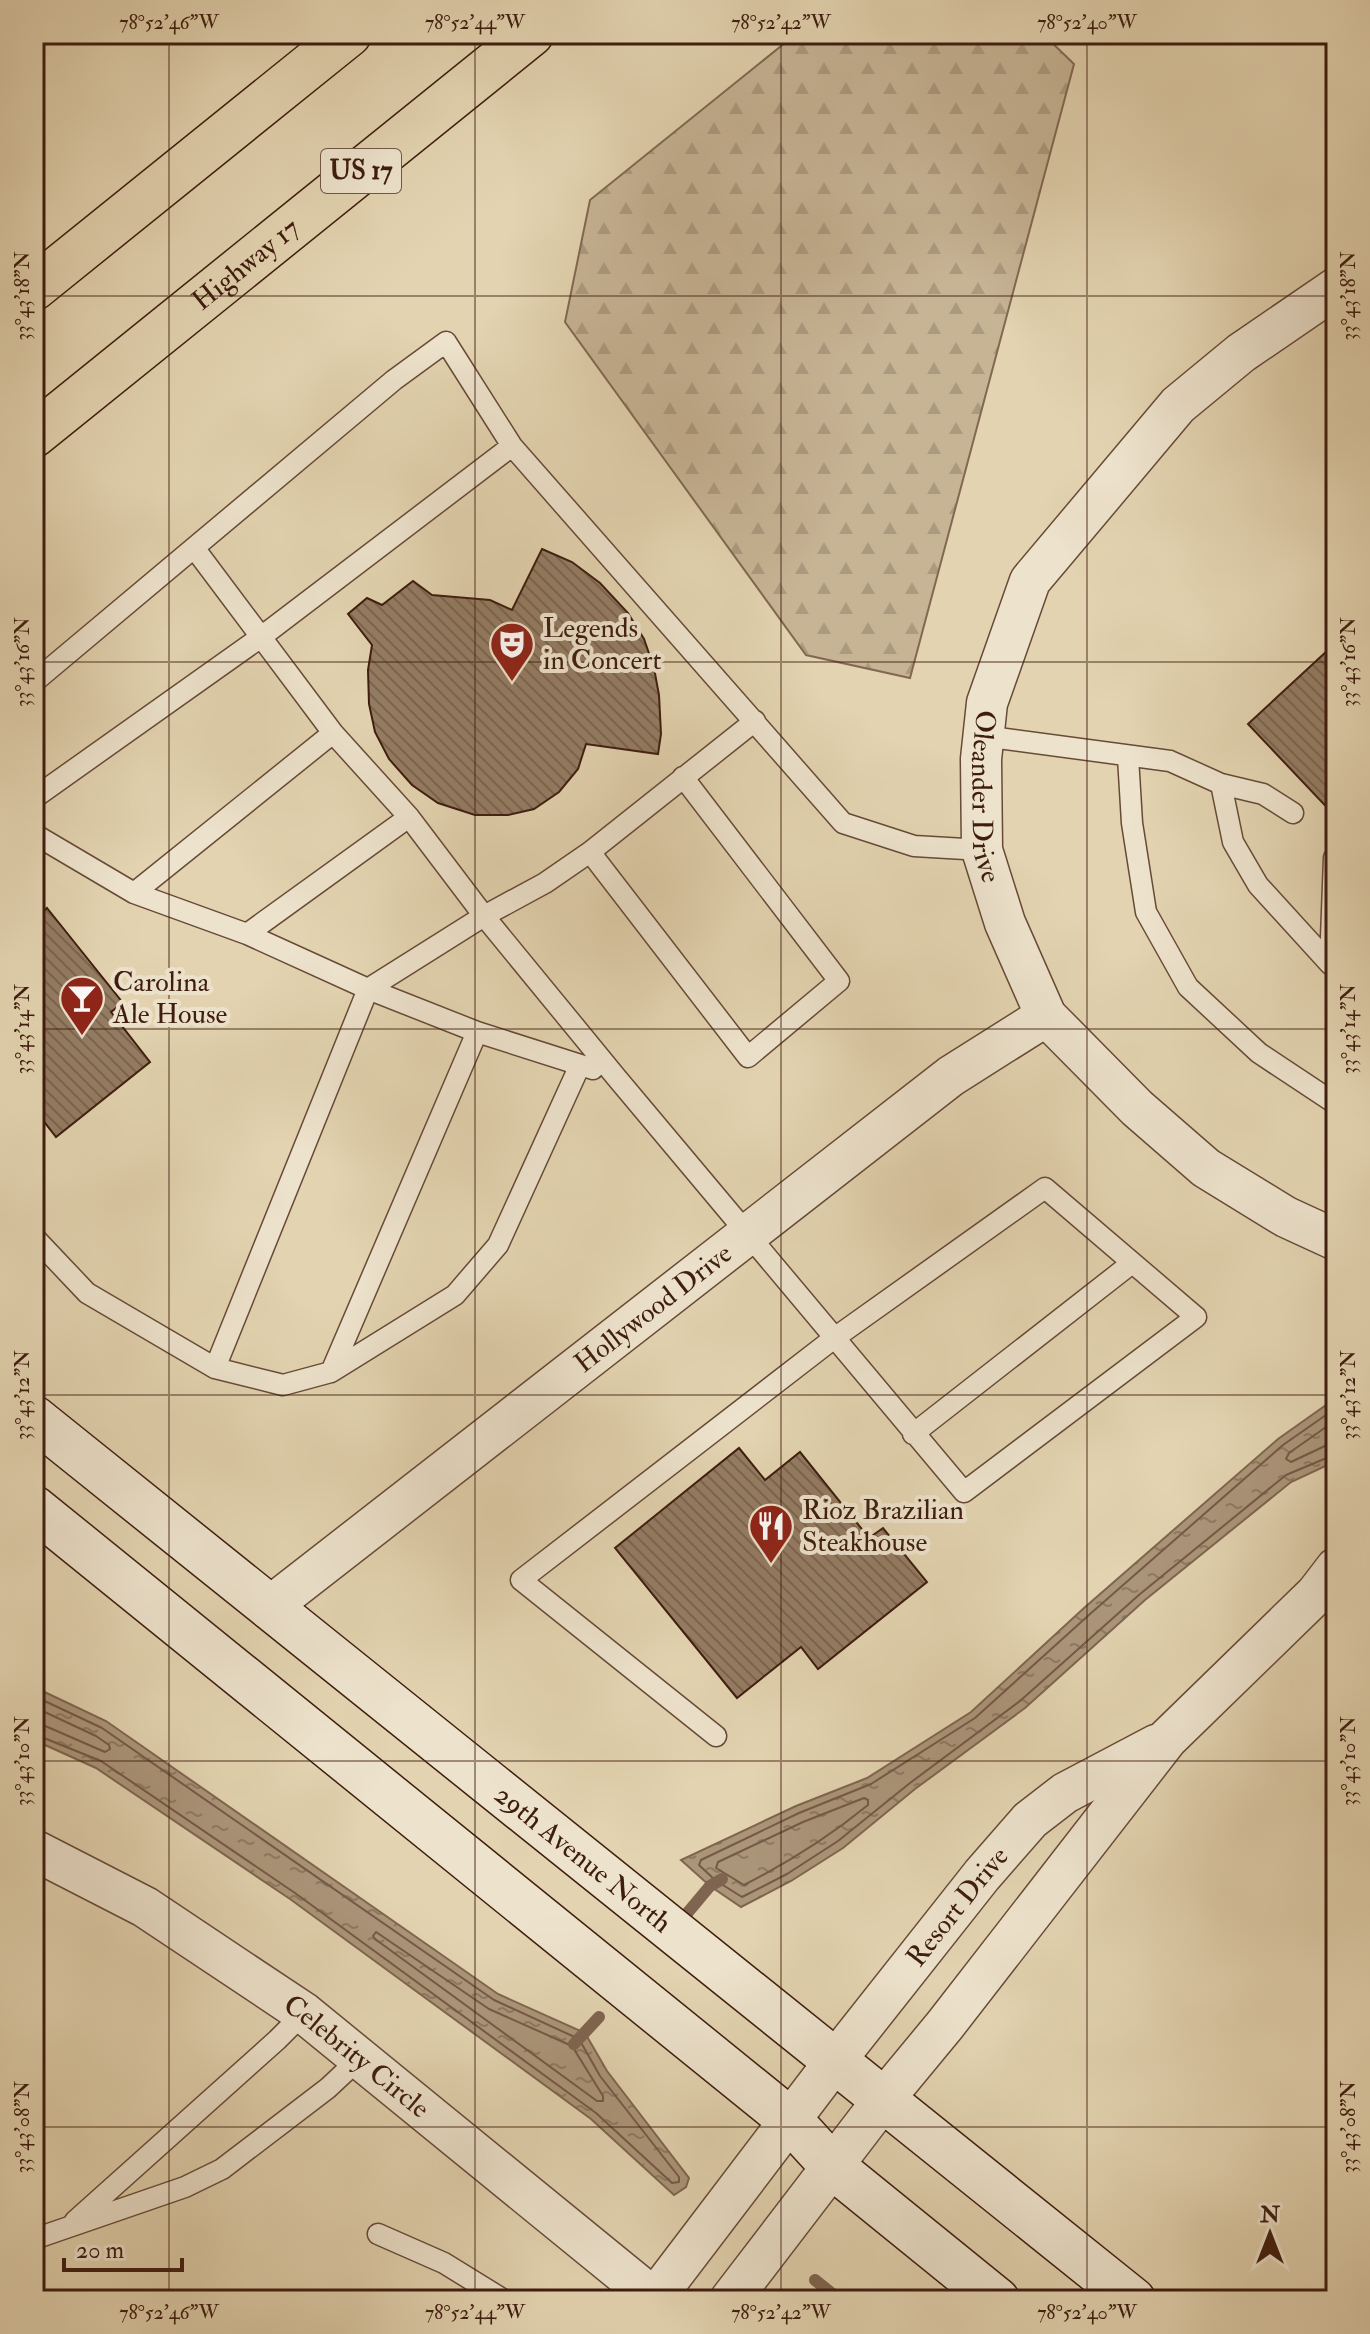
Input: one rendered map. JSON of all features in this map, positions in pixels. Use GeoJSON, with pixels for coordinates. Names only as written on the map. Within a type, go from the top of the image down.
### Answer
{"type":"FeatureCollection","features":[{"type":"Feature","properties":{"kind":"highway"},"geometry":{"type":"LineString","coordinates":[[34,288],[349,34]]}},
{"type":"Feature","properties":{"kind":"highway","name":"Highway 17"},"geometry":{"type":"LineString","coordinates":[[34,435],[531,34]]}},
{"type":"Feature","properties":{"kind":"main road","name":"29th Avenue North"},"geometry":{"type":"LineString","coordinates":[[34,1418],[1133,2300]]}},
{"type":"Feature","properties":{"kind":"main road"},"geometry":{"type":"LineString","coordinates":[[34,1508],[790,2120],[833,2167],[997,2300]]}},
{"type":"Feature","properties":{"kind":"street","name":"Oleander Drive"},"geometry":{"type":"LineString","coordinates":[[1336,288],[1241,353],[1178,405],[1030,581],[987,703],[983,736],[982,850],[1005,923],[1046,1016],[1137,1108],[1206,1168],[1286,1217],[1336,1240]]}},
{"type":"Feature","properties":{"kind":"street","name":"Hollywood Drive"},"geometry":{"type":"LineString","coordinates":[[268,1608],[951,1076],[1046,1016]]}},
{"type":"Feature","properties":{"kind":"street","name":"Resort Drive"},"geometry":{"type":"LineString","coordinates":[[833,2167],[1167,1739],[1316,1594],[1336,1568]]}},
{"type":"Feature","properties":{"kind":"street","name":"Resort Drive"},"geometry":{"type":"LineString","coordinates":[[790,2120],[982,1875],[1030,1820],[1065,1793],[1167,1739]]}},
{"type":"Feature","properties":{"kind":"street","name":"Celebrity Circle"},"geometry":{"type":"LineString","coordinates":[[34,1850],[145,1907],[304,2013],[655,2299],[790,2120]]}},
{"type":"Feature","properties":{"kind":"street"},"geometry":{"type":"LineString","coordinates":[[730,2300],[833,2167]]}},
{"type":"Feature","properties":{"kind":"lane"},"geometry":{"type":"LineString","coordinates":[[34,682],[394,380],[446,342],[512,446],[843,823],[914,846],[982,850]]}},
{"type":"Feature","properties":{"kind":"lane"},"geometry":{"type":"LineString","coordinates":[[34,798],[261,637],[512,446]]}},
{"type":"Feature","properties":{"kind":"lane"},"geometry":{"type":"LineString","coordinates":[[195,549],[333,733],[409,817],[484,916],[616,1077],[833,1339],[964,1492],[1196,1317],[1045,1188],[833,1339],[521,1580],[716,1736]]}},
{"type":"Feature","properties":{"kind":"lane"},"geometry":{"type":"LineString","coordinates":[[215,1368],[368,989],[484,916],[545,883],[590,852],[755,721]]}},
{"type":"Feature","properties":{"kind":"lane"},"geometry":{"type":"LineString","coordinates":[[134,893],[333,733]]}},
{"type":"Feature","properties":{"kind":"lane"},"geometry":{"type":"LineString","coordinates":[[983,736],[1170,761],[1221,784],[1263,794],[1293,813]]}},
{"type":"Feature","properties":{"kind":"lane"},"geometry":{"type":"LineString","coordinates":[[1128,757],[1132,823],[1146,912],[1188,987],[1259,1053],[1336,1104]]}},
{"type":"Feature","properties":{"kind":"lane"},"geometry":{"type":"LineString","coordinates":[[590,852],[748,1057],[839,981],[683,777]]}},
{"type":"Feature","properties":{"kind":"lane"},"geometry":{"type":"LineString","coordinates":[[1221,784],[1233,842],[1258,885],[1333,965]]}},
{"type":"Feature","properties":{"kind":"lane"},"geometry":{"type":"LineString","coordinates":[[247,934],[409,817]]}},
{"type":"Feature","properties":{"kind":"lane"},"geometry":{"type":"LineString","coordinates":[[34,834],[134,893],[247,934],[368,989],[477,1032],[616,1077]]}},
{"type":"Feature","properties":{"kind":"lane"},"geometry":{"type":"LineString","coordinates":[[1333,965],[1334,858]]}},
{"type":"Feature","properties":{"kind":"lane"},"geometry":{"type":"LineString","coordinates":[[331,1372],[477,1032]]}},
{"type":"Feature","properties":{"kind":"lane"},"geometry":{"type":"LineString","coordinates":[[34,1237],[87,1293],[215,1368],[283,1385],[331,1372],[455,1295],[498,1245],[580,1065]]}},
{"type":"Feature","properties":{"kind":"lane"},"geometry":{"type":"LineString","coordinates":[[913,1434],[1132,1263]]}},
{"type":"Feature","properties":{"kind":"lane"},"geometry":{"type":"LineString","coordinates":[[69,2226],[304,2013]]}},
{"type":"Feature","properties":{"kind":"lane"},"geometry":{"type":"LineString","coordinates":[[34,2239],[185,2187],[222,2169],[328,2088],[360,2058]]}},
{"type":"Feature","properties":{"kind":"lane"},"geometry":{"type":"LineString","coordinates":[[378,2234],[444,2263],[504,2300]]}},
{"type":"Feature","properties":{"kind":"green space"},"geometry":{"type":"Polygon","coordinates":[[[796,34],[1043,34],[1074,64],[910,678],[806,655],[565,322],[590,200],[796,34]]]}},
{"type":"Feature","properties":{"kind":"water"},"geometry":{"type":"Polygon","coordinates":[[[1336,1398],[1336,1461],[1291,1482],[1145,1600],[1025,1708],[915,1789],[843,1848],[791,1881],[741,1907],[710,1886],[681,1860],[796,1806],[867,1778],[971,1712],[1084,1608],[1278,1439],[1336,1398]]]}},
{"type":"Feature","properties":{"kind":"water"},"geometry":{"type":"Polygon","coordinates":[[[34,1687],[106,1721],[498,1994],[585,2033],[607,2071],[689,2178],[686,2187],[674,2195],[591,2119],[290,1899],[96,1768],[34,1740],[34,1687]]]}},
{"type":"Feature","properties":{"kind":"building","name":"Legends in Concert"},"geometry":{"type":"Polygon","coordinates":[[[542,549],[572,562],[600,583],[628,613],[644,639],[659,695],[661,734],[658,754],[586,744],[578,769],[559,792],[534,809],[508,815],[475,815],[438,803],[412,785],[389,759],[375,732],[369,704],[368,670],[372,645],[348,614],[367,598],[382,605],[413,581],[432,595],[490,600],[512,610],[542,549]]]}},
{"type":"Feature","properties":{"kind":"building"},"geometry":{"type":"Polygon","coordinates":[[[1327,651],[1336,661],[1336,817],[1248,724],[1327,651]]]}},
{"type":"Feature","properties":{"kind":"building","name":"Carolina Ale House"},"geometry":{"type":"Polygon","coordinates":[[[47,908],[123,1003],[111,1012],[150,1062],[56,1137],[45,1123],[34,1131],[34,919],[47,908]]]}},
{"type":"Feature","properties":{"kind":"building","name":"Rioz Brazilian Steakhouse"},"geometry":{"type":"Polygon","coordinates":[[[739,1448],[765,1480],[800,1452],[869,1538],[883,1528],[927,1582],[818,1669],[801,1647],[737,1698],[615,1548],[739,1448]]]}},
{"type":"Feature","properties":{"kind":"waterway"},"geometry":{"type":"LineString","coordinates":[[684,1917],[710,1886],[722,1879]]}},
{"type":"Feature","properties":{"kind":"waterway"},"geometry":{"type":"LineString","coordinates":[[574,2044],[599,2017]]}},
{"type":"Feature","properties":{"kind":"waterway"},"geometry":{"type":"LineString","coordinates":[[815,2280],[840,2300]]}},
{"type":"Feature","properties":{"kind":"place","name":"Legends in Concert"},"geometry":{"type":"Point","coordinates":[512,683]}},
{"type":"Feature","properties":{"kind":"place","name":"Carolina Ale House"},"geometry":{"type":"Point","coordinates":[82,1037]}},
{"type":"Feature","properties":{"kind":"place","name":"Rioz Brazilian Steakhouse"},"geometry":{"type":"Point","coordinates":[771,1565]}}]}
